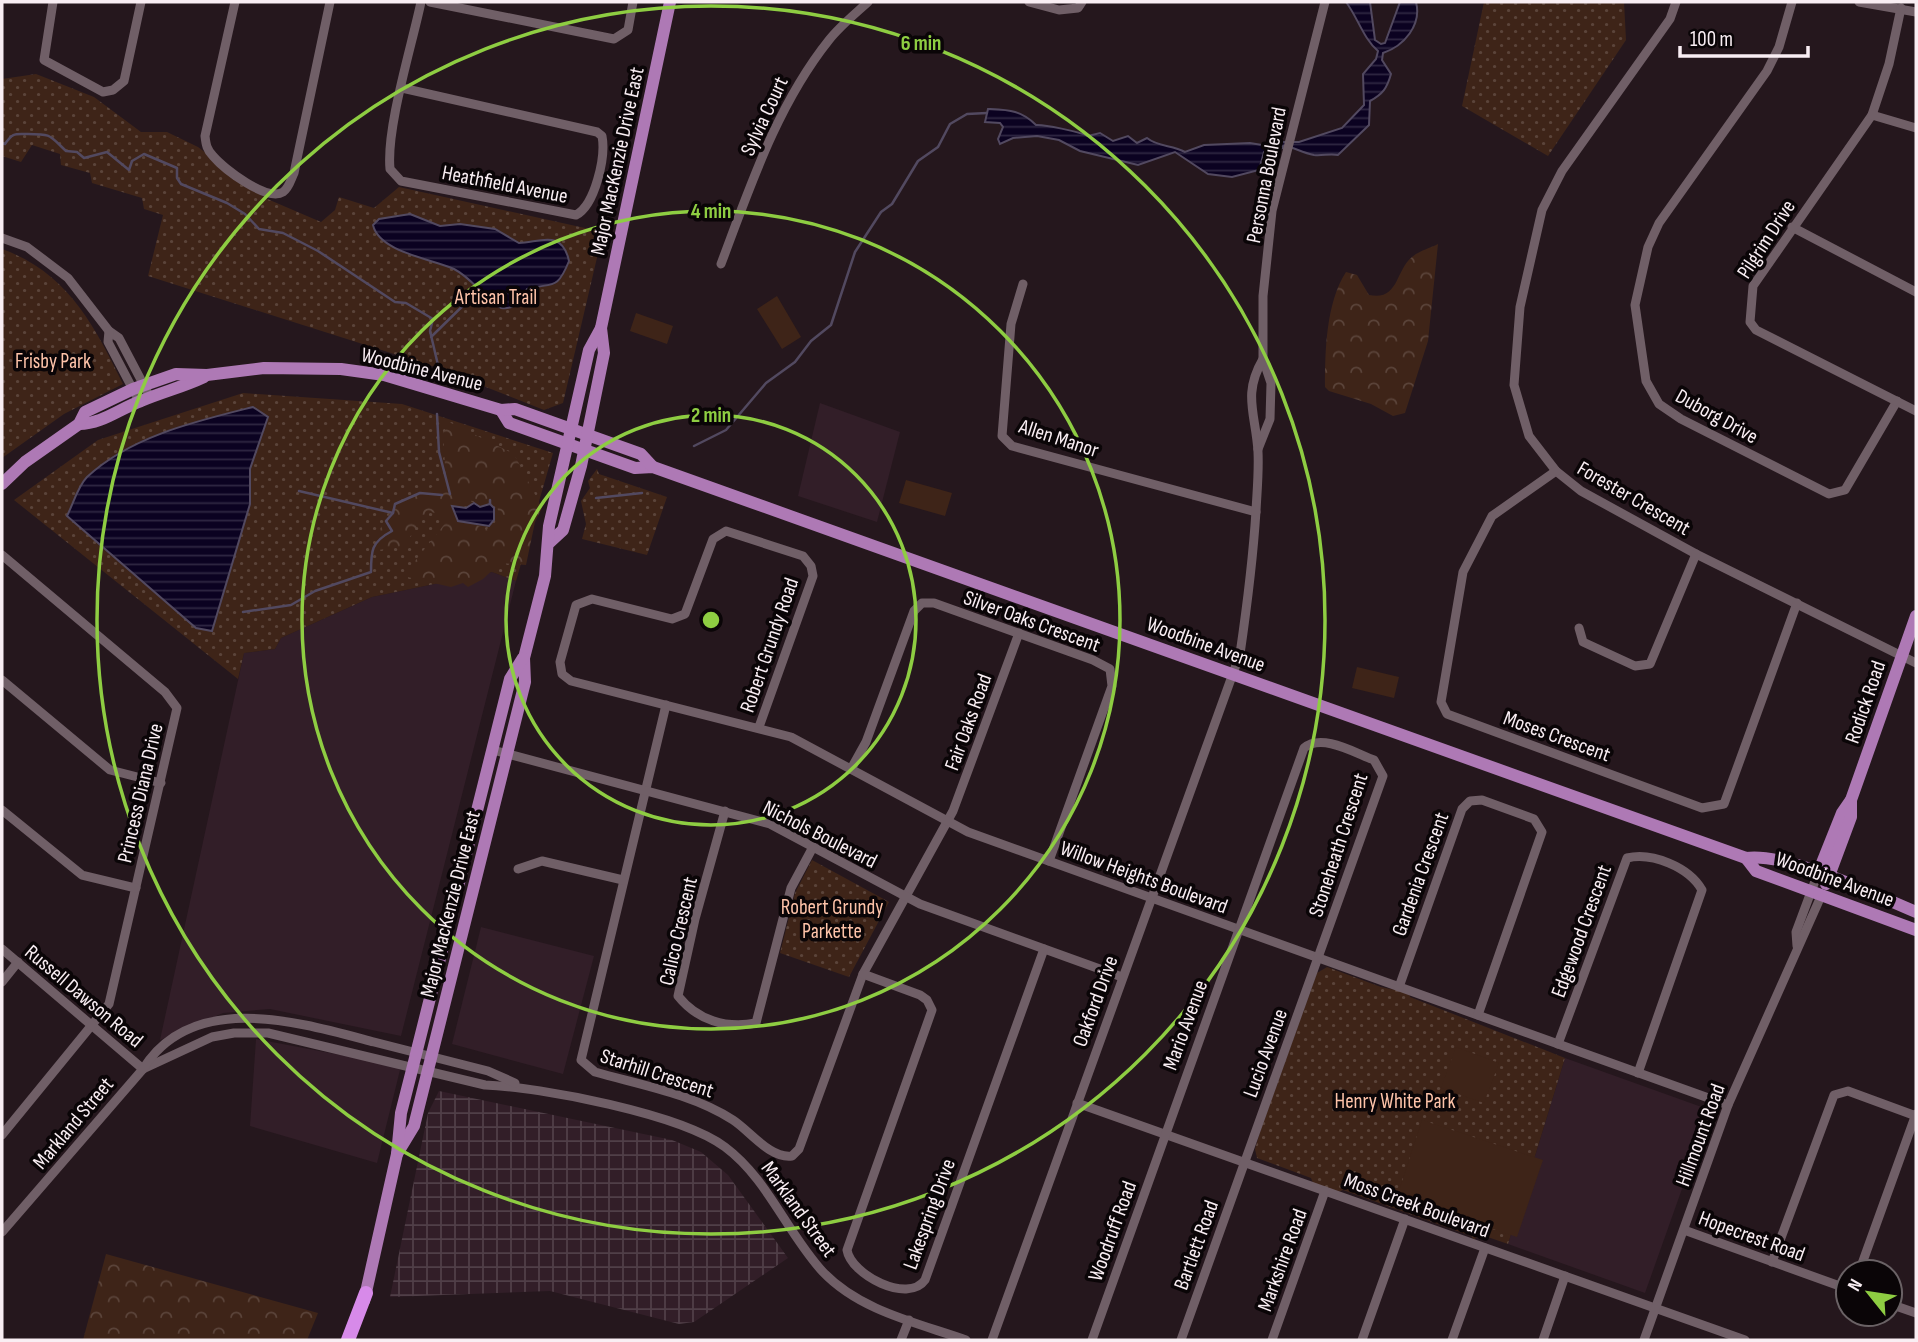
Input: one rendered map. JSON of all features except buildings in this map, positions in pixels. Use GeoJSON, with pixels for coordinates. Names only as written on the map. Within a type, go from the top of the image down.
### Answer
{"type":"FeatureCollection","features":[{"type":"Feature","properties":{"kind":"highway"},"geometry":{"type":"LineString","coordinates":[[348,1340],[366,1293]]}},
{"type":"Feature","properties":{"kind":"main road","name":"Major MacKenzie Drive East"},"geometry":{"type":"LineString","coordinates":[[397,1154],[414,1126],[525,682],[524,658],[545,576],[550,542],[549,526],[589,350],[601,328],[670,2]]}},
{"type":"Feature","properties":{"kind":"main road","name":"Major MacKenzie Drive East"},"geometry":{"type":"LineString","coordinates":[[550,542],[563,530],[584,450],[604,353],[601,328]]}},
{"type":"Feature","properties":{"kind":"main road","name":"Woodbine Avenue"},"geometry":{"type":"LineString","coordinates":[[2,484],[25,462],[79,424],[85,412],[141,393],[176,374],[207,375],[264,368],[341,369],[384,374],[501,410],[515,409],[640,454],[653,467]]}},
{"type":"Feature","properties":{"kind":"main road","name":"Woodbine Avenue"},"geometry":{"type":"LineString","coordinates":[[501,410],[509,423],[584,450],[635,468],[653,467],[1746,858],[1763,856],[1823,875],[1916,912]]}},
{"type":"Feature","properties":{"kind":"main road","name":"Rodick Road"},"geometry":{"type":"LineString","coordinates":[[1817,892],[1851,817],[1850,800],[1916,616]]}},
{"type":"Feature","properties":{"kind":"main road","name":"Major MacKenzie Drive East"},"geometry":{"type":"LineString","coordinates":[[355,1340],[397,1154],[401,1113],[510,679],[524,658]]}},
{"type":"Feature","properties":{"kind":"main road","name":"Woodbine Avenue"},"geometry":{"type":"LineString","coordinates":[[1746,858],[1756,871],[1916,930]]}},
{"type":"Feature","properties":{"kind":"street"},"geometry":{"type":"LineString","coordinates":[[53,2],[44,60],[103,92],[114,90],[124,81],[141,2]]}},
{"type":"Feature","properties":{"kind":"street"},"geometry":{"type":"LineString","coordinates":[[236,2],[205,136],[207,148],[214,158],[248,183],[270,194],[280,194],[286,189],[294,173],[330,2]]}},
{"type":"Feature","properties":{"kind":"street","name":"Heathfield Avenue"},"geometry":{"type":"LineString","coordinates":[[402,88],[597,132],[602,136],[604,147],[589,206],[576,215],[401,181],[390,169],[389,157],[402,88],[421,2]]}},
{"type":"Feature","properties":{"kind":"street"},"geometry":{"type":"LineString","coordinates":[[430,2],[614,39],[628,30],[633,2]]}},
{"type":"Feature","properties":{"kind":"street","name":"Sylvia Court"},"geometry":{"type":"LineString","coordinates":[[721,264],[780,116],[802,76],[830,38],[867,2]]}},
{"type":"Feature","properties":{"kind":"street"},"geometry":{"type":"LineString","coordinates":[[1029,2],[1059,10],[1078,8],[1082,2]]}},
{"type":"Feature","properties":{"kind":"street","name":"Personna Boulevard"},"geometry":{"type":"LineString","coordinates":[[1258,451],[1270,419],[1271,383],[1263,359],[1263,296],[1272,211],[1325,2]]}},
{"type":"Feature","properties":{"kind":"street","name":"Forester Crescent"},"geometry":{"type":"LineString","coordinates":[[1676,2],[1670,19],[1562,171],[1542,210],[1520,307],[1514,385],[1529,436],[1556,471],[1581,491],[1696,554],[1916,663]]}},
{"type":"Feature","properties":{"kind":"street","name":"Duborg Drive"},"geometry":{"type":"LineString","coordinates":[[1792,2],[1779,47],[1767,71],[1659,223],[1648,247],[1635,305],[1646,381],[1659,404],[1681,419],[1829,494],[1844,490],[1897,401]]}},
{"type":"Feature","properties":{"kind":"street"},"geometry":{"type":"LineString","coordinates":[[1859,2],[1916,12]]}},
{"type":"Feature","properties":{"kind":"street","name":"Pilgrim Drive"},"geometry":{"type":"LineString","coordinates":[[1901,8],[1889,64],[1871,115],[1753,286],[1750,322],[1756,330],[1916,411]]}},
{"type":"Feature","properties":{"kind":"street"},"geometry":{"type":"LineString","coordinates":[[1871,115],[1916,128]]}},
{"type":"Feature","properties":{"kind":"street"},"geometry":{"type":"LineString","coordinates":[[1792,227],[1916,292]]}},
{"type":"Feature","properties":{"kind":"street"},"geometry":{"type":"LineString","coordinates":[[2,238],[27,247],[68,278],[109,331],[119,338],[141,393]]}},
{"type":"Feature","properties":{"kind":"street","name":"Allen Manor"},"geometry":{"type":"LineString","coordinates":[[1023,284],[1011,324],[1002,436],[1012,446],[1256,512]]}},
{"type":"Feature","properties":{"kind":"street","name":"Personna Boulevard"},"geometry":{"type":"LineString","coordinates":[[1233,676],[1250,600],[1258,451],[1250,405],[1252,378],[1263,359]]}},
{"type":"Feature","properties":{"kind":"street","name":"Moses Crescent"},"geometry":{"type":"LineString","coordinates":[[1556,471],[1492,516],[1463,572],[1441,702],[1447,714],[1702,808],[1724,804],[1797,603]]}},
{"type":"Feature","properties":{"kind":"street","name":"Robert Grundy Road"},"geometry":{"type":"LineString","coordinates":[[560,668],[573,611],[580,601],[592,599],[666,618],[678,618],[689,609],[713,539],[720,533],[734,531],[803,556],[812,571],[759,727]]}},
{"type":"Feature","properties":{"kind":"street"},"geometry":{"type":"LineString","coordinates":[[1579,628],[1583,642],[1635,666],[1650,664],[1696,554]]}},
{"type":"Feature","properties":{"kind":"street","name":"Princess Diana Drive"},"geometry":{"type":"LineString","coordinates":[[2,555],[173,700],[176,712],[109,1004],[93,1027],[2,1135]]}},
{"type":"Feature","properties":{"kind":"street","name":"Silver Oaks Crescent"},"geometry":{"type":"LineString","coordinates":[[851,769],[870,731],[914,611],[922,603],[934,603],[1093,660],[1110,669],[1112,686],[1049,861]]}},
{"type":"Feature","properties":{"kind":"street","name":"Fair Oaks Road"},"geometry":{"type":"LineString","coordinates":[[947,822],[964,785],[1019,633]]}},
{"type":"Feature","properties":{"kind":"street","name":"Willow Heights Boulevard"},"geometry":{"type":"LineString","coordinates":[[560,668],[571,681],[759,727],[800,741],[947,822],[1728,1105]]}},
{"type":"Feature","properties":{"kind":"street","name":"Oakford Drive"},"geometry":{"type":"LineString","coordinates":[[992,1340],[1233,676]]}},
{"type":"Feature","properties":{"kind":"street"},"geometry":{"type":"LineString","coordinates":[[2,680],[110,770],[161,783]]}},
{"type":"Feature","properties":{"kind":"street","name":"Starhill Crescent"},"geometry":{"type":"LineString","coordinates":[[666,705],[581,1059],[595,1072],[715,1110],[777,1154],[792,1156],[799,1149],[863,974],[947,822]]}},
{"type":"Feature","properties":{"kind":"street","name":"Stoneheath Crescent"},"geometry":{"type":"LineString","coordinates":[[1238,929],[1304,748],[1310,743],[1320,741],[1374,760],[1383,776],[1318,958]]}},
{"type":"Feature","properties":{"kind":"street","name":"Nichols Boulevard"},"geometry":{"type":"LineString","coordinates":[[493,750],[770,824],[905,897],[1122,977]]}},
{"type":"Feature","properties":{"kind":"street","name":"Gardenia Crescent"},"geometry":{"type":"LineString","coordinates":[[1399,986],[1462,809],[1470,801],[1482,800],[1534,819],[1542,832],[1478,1015]]}},
{"type":"Feature","properties":{"kind":"street"},"geometry":{"type":"LineString","coordinates":[[2,810],[82,875],[136,888]]}},
{"type":"Feature","properties":{"kind":"street","name":"Calico Crescent"},"geometry":{"type":"LineString","coordinates":[[725,811],[709,877],[695,919],[678,996],[690,1012],[734,1028],[756,1023],[791,888],[813,847]]}},
{"type":"Feature","properties":{"kind":"street","name":"Edgewood Crescent"},"geometry":{"type":"LineString","coordinates":[[1558,1044],[1627,858],[1643,854],[1689,873],[1702,890],[1638,1073]]}},
{"type":"Feature","properties":{"kind":"street"},"geometry":{"type":"LineString","coordinates":[[518,869],[542,860],[623,880]]}},
{"type":"Feature","properties":{"kind":"street","name":"Hillmount Road"},"geometry":{"type":"LineString","coordinates":[[1644,1340],[1728,1105],[1797,946],[1796,932],[1817,892]]}},
{"type":"Feature","properties":{"kind":"street","name":"Mario Avenue"},"geometry":{"type":"LineString","coordinates":[[1165,1133],[1238,929]]}},
{"type":"Feature","properties":{"kind":"street","name":"Russell Dawson Road"},"geometry":{"type":"LineString","coordinates":[[2,949],[143,1069]]}},
{"type":"Feature","properties":{"kind":"street","name":"Lakespring Drive"},"geometry":{"type":"LineString","coordinates":[[863,974],[920,995],[927,1000],[932,1010],[848,1250],[852,1262],[870,1276],[908,1291],[918,1288],[925,1280],[1044,949]]}},
{"type":"Feature","properties":{"kind":"street","name":"Lucio Avenue"},"geometry":{"type":"LineString","coordinates":[[1245,1161],[1318,958]]}},
{"type":"Feature","properties":{"kind":"street"},"geometry":{"type":"LineString","coordinates":[[2,982],[18,962]]}},
{"type":"Feature","properties":{"kind":"street","name":"Markland Street"},"geometry":{"type":"LineString","coordinates":[[2,1232],[153,1054],[207,1023],[240,1018],[289,1021],[488,1071],[521,1086],[671,1122],[724,1146],[754,1174],[824,1273],[864,1302],[966,1340]]}},
{"type":"Feature","properties":{"kind":"street","name":"Markland Street"},"geometry":{"type":"LineString","coordinates":[[143,1069],[161,1063],[205,1040],[242,1032],[285,1035],[485,1085],[521,1086]]}},
{"type":"Feature","properties":{"kind":"street"},"geometry":{"type":"LineString","coordinates":[[1772,1262],[1834,1095],[1848,1091],[1916,1115],[1865,1258]]}},
{"type":"Feature","properties":{"kind":"street","name":"Moss Creek Boulevard"},"geometry":{"type":"LineString","coordinates":[[1077,1103],[1741,1340]]}},
{"type":"Feature","properties":{"kind":"street","name":"Woodruff Road"},"geometry":{"type":"LineString","coordinates":[[1092,1340],[1165,1133]]}},
{"type":"Feature","properties":{"kind":"street","name":"Bartlett Road"},"geometry":{"type":"LineString","coordinates":[[1181,1340],[1245,1161]]}},
{"type":"Feature","properties":{"kind":"street","name":"Markshire Road"},"geometry":{"type":"LineString","coordinates":[[1272,1340],[1325,1191]]}},
{"type":"Feature","properties":{"kind":"street"},"geometry":{"type":"LineString","coordinates":[[1362,1340],[1405,1219]]}},
{"type":"Feature","properties":{"kind":"street","name":"Hopecrest Road"},"geometry":{"type":"LineString","coordinates":[[1684,1230],[1834,1284]]}},
{"type":"Feature","properties":{"kind":"street"},"geometry":{"type":"LineString","coordinates":[[1452,1340],[1485,1248]]}},
{"type":"Feature","properties":{"kind":"street"},"geometry":{"type":"LineString","coordinates":[[1543,1340],[1565,1276]]}},
{"type":"Feature","properties":{"kind":"street"},"geometry":{"type":"LineString","coordinates":[[901,1340],[909,1320]]}},
{"type":"Feature","properties":{"kind":"shaded area"},"geometry":{"type":"Polygon","coordinates":[[[1346,2],[1370,2],[1375,40],[1381,44],[1385,43],[1400,2],[1416,2],[1417,11],[1410,34],[1391,50],[1383,53],[1382,60],[1391,74],[1384,90],[1370,101],[1369,125],[1338,155],[1314,155],[1279,146],[1264,152],[1259,170],[1232,177],[1208,174],[1175,152],[1138,165],[1080,151],[1059,140],[1037,136],[1013,138],[1000,144],[998,139],[1003,127],[1000,123],[985,122],[988,109],[1008,111],[1025,116],[1036,125],[1088,136],[1100,133],[1113,141],[1128,136],[1137,143],[1147,138],[1185,152],[1204,145],[1250,143],[1268,146],[1278,142],[1299,142],[1342,128],[1364,105],[1363,74],[1376,59],[1378,51],[1368,40],[1346,2]]]}},
{"type":"Feature","properties":{"kind":"shaded area"},"geometry":{"type":"Polygon","coordinates":[[[410,214],[440,226],[460,224],[495,229],[519,243],[555,241],[566,251],[569,261],[561,277],[553,284],[527,289],[514,306],[501,308],[454,269],[385,242],[373,225],[379,219],[410,214]]]}},
{"type":"Feature","properties":{"kind":"shaded area"},"geometry":{"type":"Polygon","coordinates":[[[820,403],[900,432],[877,522],[798,496],[820,403]]]}},
{"type":"Feature","properties":{"kind":"shaded area"},"geometry":{"type":"Polygon","coordinates":[[[253,407],[268,417],[250,469],[250,504],[212,631],[196,628],[67,516],[87,477],[124,451],[166,432],[253,407]]]}},
{"type":"Feature","properties":{"kind":"shaded area"},"geometry":{"type":"Polygon","coordinates":[[[474,503],[480,507],[490,504],[494,508],[494,520],[489,526],[458,521],[452,506],[466,508],[474,503]]]}},
{"type":"Feature","properties":{"kind":"shaded area"},"geometry":{"type":"Polygon","coordinates":[[[492,572],[516,581],[401,1036],[270,1009],[223,1013],[160,1040],[244,653],[275,649],[281,638],[372,597],[492,572]]]}},
{"type":"Feature","properties":{"kind":"shaded area"},"geometry":{"type":"Polygon","coordinates":[[[481,927],[594,956],[563,1074],[452,1044],[481,927]]]}},
{"type":"Feature","properties":{"kind":"shaded area"},"geometry":{"type":"Polygon","coordinates":[[[256,1039],[394,1065],[400,1070],[377,1163],[250,1126],[256,1039]]]}},
{"type":"Feature","properties":{"kind":"shaded area"},"geometry":{"type":"Polygon","coordinates":[[[1565,1058],[1710,1110],[1645,1293],[1508,1244],[1565,1058]]]}},
{"type":"Feature","properties":{"kind":"shaded area"},"geometry":{"type":"Polygon","coordinates":[[[439,1091],[672,1140],[701,1152],[728,1175],[788,1258],[694,1322],[679,1324],[550,1291],[390,1297],[428,1113],[439,1091]]]}},
{"type":"Feature","properties":{"kind":"green space"},"geometry":{"type":"Polygon","coordinates":[[[1484,2],[1624,2],[1626,40],[1548,156],[1462,106],[1484,2]]]}},
{"type":"Feature","properties":{"kind":"green space","name":"Artisan Trail"},"geometry":{"type":"Polygon","coordinates":[[[36,74],[94,97],[141,132],[167,132],[198,147],[265,198],[321,222],[335,210],[339,197],[374,208],[399,187],[603,232],[563,403],[544,410],[435,367],[148,276],[163,215],[144,209],[142,198],[92,183],[90,173],[61,165],[60,154],[32,145],[21,162],[2,156],[2,79],[36,74]]]}},
{"type":"Feature","properties":{"kind":"green space"},"geometry":{"type":"Polygon","coordinates":[[[1438,244],[1428,341],[1405,413],[1393,416],[1371,404],[1329,391],[1325,387],[1328,328],[1334,298],[1346,272],[1357,275],[1369,295],[1386,294],[1412,257],[1438,244]]]}},
{"type":"Feature","properties":{"kind":"green space","name":"Frisby Park"},"geometry":{"type":"Polygon","coordinates":[[[2,249],[25,259],[62,287],[101,341],[123,384],[64,414],[2,458],[2,249]]]}},
{"type":"Feature","properties":{"kind":"green space"},"geometry":{"type":"Polygon","coordinates":[[[777,296],[801,337],[782,349],[757,309],[777,296]]]}},
{"type":"Feature","properties":{"kind":"green space"},"geometry":{"type":"Polygon","coordinates":[[[636,313],[673,326],[667,344],[630,331],[636,313]]]}},
{"type":"Feature","properties":{"kind":"green space"},"geometry":{"type":"Polygon","coordinates":[[[243,393],[402,404],[553,453],[516,581],[492,572],[372,597],[281,638],[275,649],[244,653],[238,679],[14,500],[98,440],[243,393]]]}},
{"type":"Feature","properties":{"kind":"green space"},"geometry":{"type":"Polygon","coordinates":[[[449,422],[514,454],[542,508],[535,522],[526,565],[500,563],[483,579],[468,587],[463,583],[451,587],[403,576],[447,521],[439,514],[427,511],[404,546],[379,550],[376,535],[397,503],[446,481],[443,433],[449,422]],[[462,500],[454,507],[455,516],[486,529],[496,526],[499,514],[496,503],[462,500]]]}},
{"type":"Feature","properties":{"kind":"green space"},"geometry":{"type":"Polygon","coordinates":[[[597,469],[599,474],[667,497],[647,555],[582,539],[586,524],[581,501],[590,488],[588,481],[597,469]]]}},
{"type":"Feature","properties":{"kind":"green space"},"geometry":{"type":"Polygon","coordinates":[[[906,480],[952,493],[945,516],[899,503],[906,480]]]}},
{"type":"Feature","properties":{"kind":"green space"},"geometry":{"type":"Polygon","coordinates":[[[1357,667],[1399,677],[1394,698],[1352,688],[1357,667]]]}},
{"type":"Feature","properties":{"kind":"green space","name":"Robert Grundy Parkette"},"geometry":{"type":"Polygon","coordinates":[[[812,860],[889,902],[849,977],[780,953],[795,893],[812,860]]]}},
{"type":"Feature","properties":{"kind":"green space","name":"Henry White Park"},"geometry":{"type":"Polygon","coordinates":[[[1327,967],[1381,987],[1409,993],[1410,997],[1565,1058],[1508,1244],[1479,1234],[1474,1240],[1471,1236],[1343,1190],[1338,1192],[1313,1183],[1311,1178],[1257,1158],[1255,1149],[1260,1132],[1317,973],[1327,967]]]}},
{"type":"Feature","properties":{"kind":"green space"},"geometry":{"type":"Polygon","coordinates":[[[1456,1047],[1499,1063],[1484,1103],[1441,1088],[1456,1047]]]}},
{"type":"Feature","properties":{"kind":"green space"},"geometry":{"type":"Polygon","coordinates":[[[1422,1120],[1543,1160],[1517,1237],[1397,1197],[1422,1120]]]}},
{"type":"Feature","properties":{"kind":"green space"},"geometry":{"type":"Polygon","coordinates":[[[106,1254],[318,1313],[307,1340],[83,1340],[106,1254]]]}},
{"type":"Feature","properties":{"kind":"waterway"},"geometry":{"type":"LineString","coordinates":[[694,446],[726,430],[766,383],[795,362],[811,341],[831,325],[855,252],[881,212],[892,204],[918,161],[938,147],[950,124],[967,114],[987,113]]}},
{"type":"Feature","properties":{"kind":"waterway"},"geometry":{"type":"LineString","coordinates":[[2,143],[5,144],[15,134],[42,134],[53,139],[66,151],[77,152],[84,158],[107,152],[129,170],[132,161],[144,154],[177,168],[177,178],[181,184],[227,203],[245,214],[259,229],[283,233],[318,251],[395,302],[406,303],[433,319],[430,331],[438,365]]}},
{"type":"Feature","properties":{"kind":"waterway"},"geometry":{"type":"LineString","coordinates":[[1265,152],[1286,147]]}},
{"type":"Feature","properties":{"kind":"waterway"},"geometry":{"type":"LineString","coordinates":[[431,337],[479,290]]}},
{"type":"Feature","properties":{"kind":"waterway"},"geometry":{"type":"LineString","coordinates":[[437,414],[439,452],[450,494]]}},
{"type":"Feature","properties":{"kind":"waterway"},"geometry":{"type":"LineString","coordinates":[[299,491],[393,513]]}},
{"type":"Feature","properties":{"kind":"waterway"},"geometry":{"type":"LineString","coordinates":[[243,612],[291,605],[315,591],[371,572],[371,558],[376,543],[392,531],[386,521],[393,513],[395,504],[420,493],[442,495]]}},
{"type":"Feature","properties":{"kind":"waterway"},"geometry":{"type":"LineString","coordinates":[[596,498],[642,493]]}}]}
